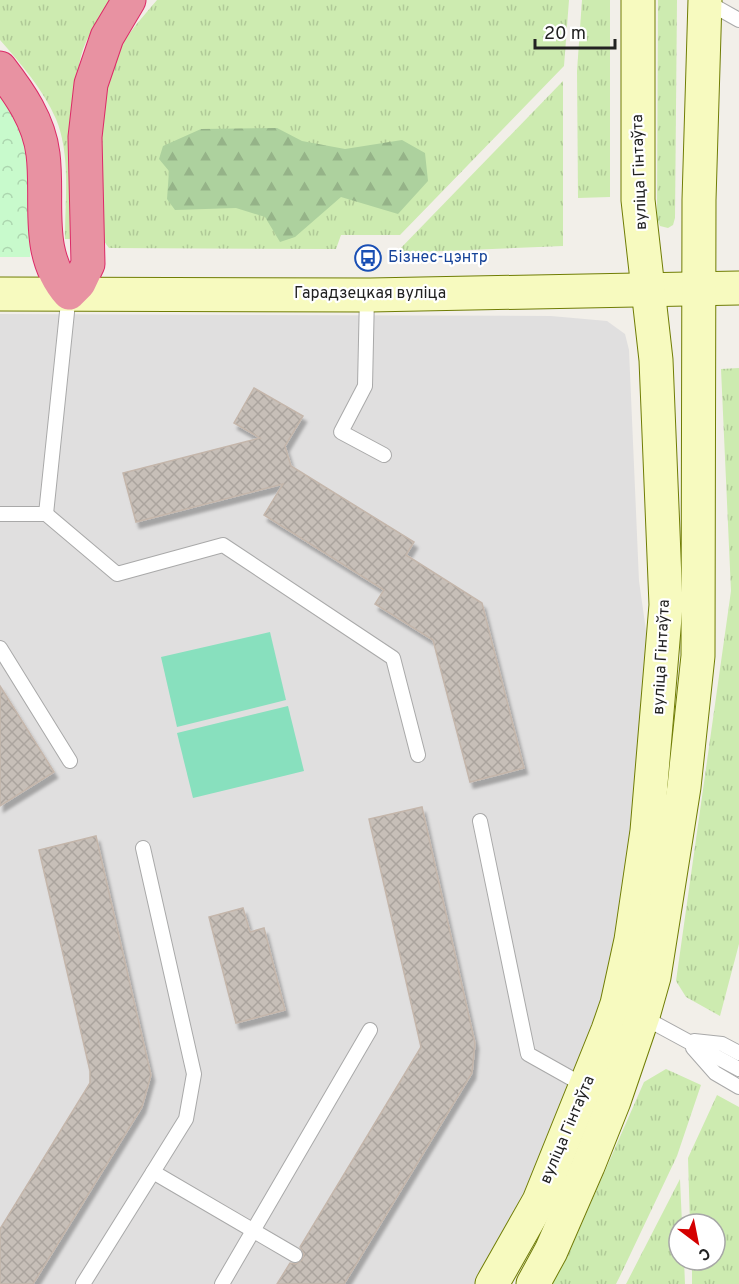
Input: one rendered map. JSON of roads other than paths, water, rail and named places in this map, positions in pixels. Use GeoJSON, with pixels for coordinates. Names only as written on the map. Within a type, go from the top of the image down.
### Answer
{"type":"FeatureCollection","features":[{"type":"Feature","properties":{"kind":"highway"},"geometry":{"type":"LineString","coordinates":[[0,68],[22,98],[36,127],[43,154],[44,218],[48,254],[55,273],[69,293],[79,284],[88,264],[85,137],[91,84],[107,37],[129,0]]}},
{"type":"Feature","properties":{"kind":"main road","name":"вуліца Гінтаўта"},"geometry":{"type":"LineString","coordinates":[[630,1010],[631,940],[647,831],[666,605],[656,360],[638,200],[638,0]]}},
{"type":"Feature","properties":{"kind":"main road","name":"вуліца Гінтаўта"},"geometry":{"type":"LineString","coordinates":[[533,1284],[551,1251],[600,1094],[630,1010],[654,976],[673,868],[698,656],[699,178],[705,0]]}},
{"type":"Feature","properties":{"kind":"main road","name":"Гарадзецкая вуліца"},"geometry":{"type":"LineString","coordinates":[[0,294],[366,295],[739,288]]}},
{"type":"Feature","properties":{"kind":"main road","name":"вуліца Гінтаўта"},"geometry":{"type":"LineString","coordinates":[[492,1284],[600,1094]]}},
{"type":"Feature","properties":{"kind":"lane"},"geometry":{"type":"LineString","coordinates":[[705,0],[739,20]]}},
{"type":"Feature","properties":{"kind":"lane"},"geometry":{"type":"LineString","coordinates":[[46,514],[69,293]]}},
{"type":"Feature","properties":{"kind":"lane"},"geometry":{"type":"LineString","coordinates":[[366,295],[365,386],[341,432],[384,455]]}},
{"type":"Feature","properties":{"kind":"lane"},"geometry":{"type":"LineString","coordinates":[[0,514],[46,514],[117,574],[223,545],[393,658],[418,755]]}},
{"type":"Feature","properties":{"kind":"lane"},"geometry":{"type":"LineString","coordinates":[[0,648],[70,761]]}},
{"type":"Feature","properties":{"kind":"lane"},"geometry":{"type":"LineString","coordinates":[[480,821],[528,1054],[600,1094]]}},
{"type":"Feature","properties":{"kind":"lane"},"geometry":{"type":"LineString","coordinates":[[83,1284],[186,1119],[194,1074],[142,848]]}},
{"type":"Feature","properties":{"kind":"lane"},"geometry":{"type":"LineString","coordinates":[[630,1010],[739,1069]]}},
{"type":"Feature","properties":{"kind":"lane"},"geometry":{"type":"LineString","coordinates":[[222,1284],[370,1030]]}},
{"type":"Feature","properties":{"kind":"lane"},"geometry":{"type":"LineString","coordinates":[[686,1040],[722,1044],[739,1053]]}},
{"type":"Feature","properties":{"kind":"lane"},"geometry":{"type":"LineString","coordinates":[[686,1040],[715,1073],[739,1087]]}},
{"type":"Feature","properties":{"kind":"lane"},"geometry":{"type":"LineString","coordinates":[[153,1172],[295,1256]]}},
{"type":"Feature","properties":{"kind":"place","name":"Бізнес-цэнтр"},"geometry":{"type":"Point","coordinates":[368,258]}}]}
